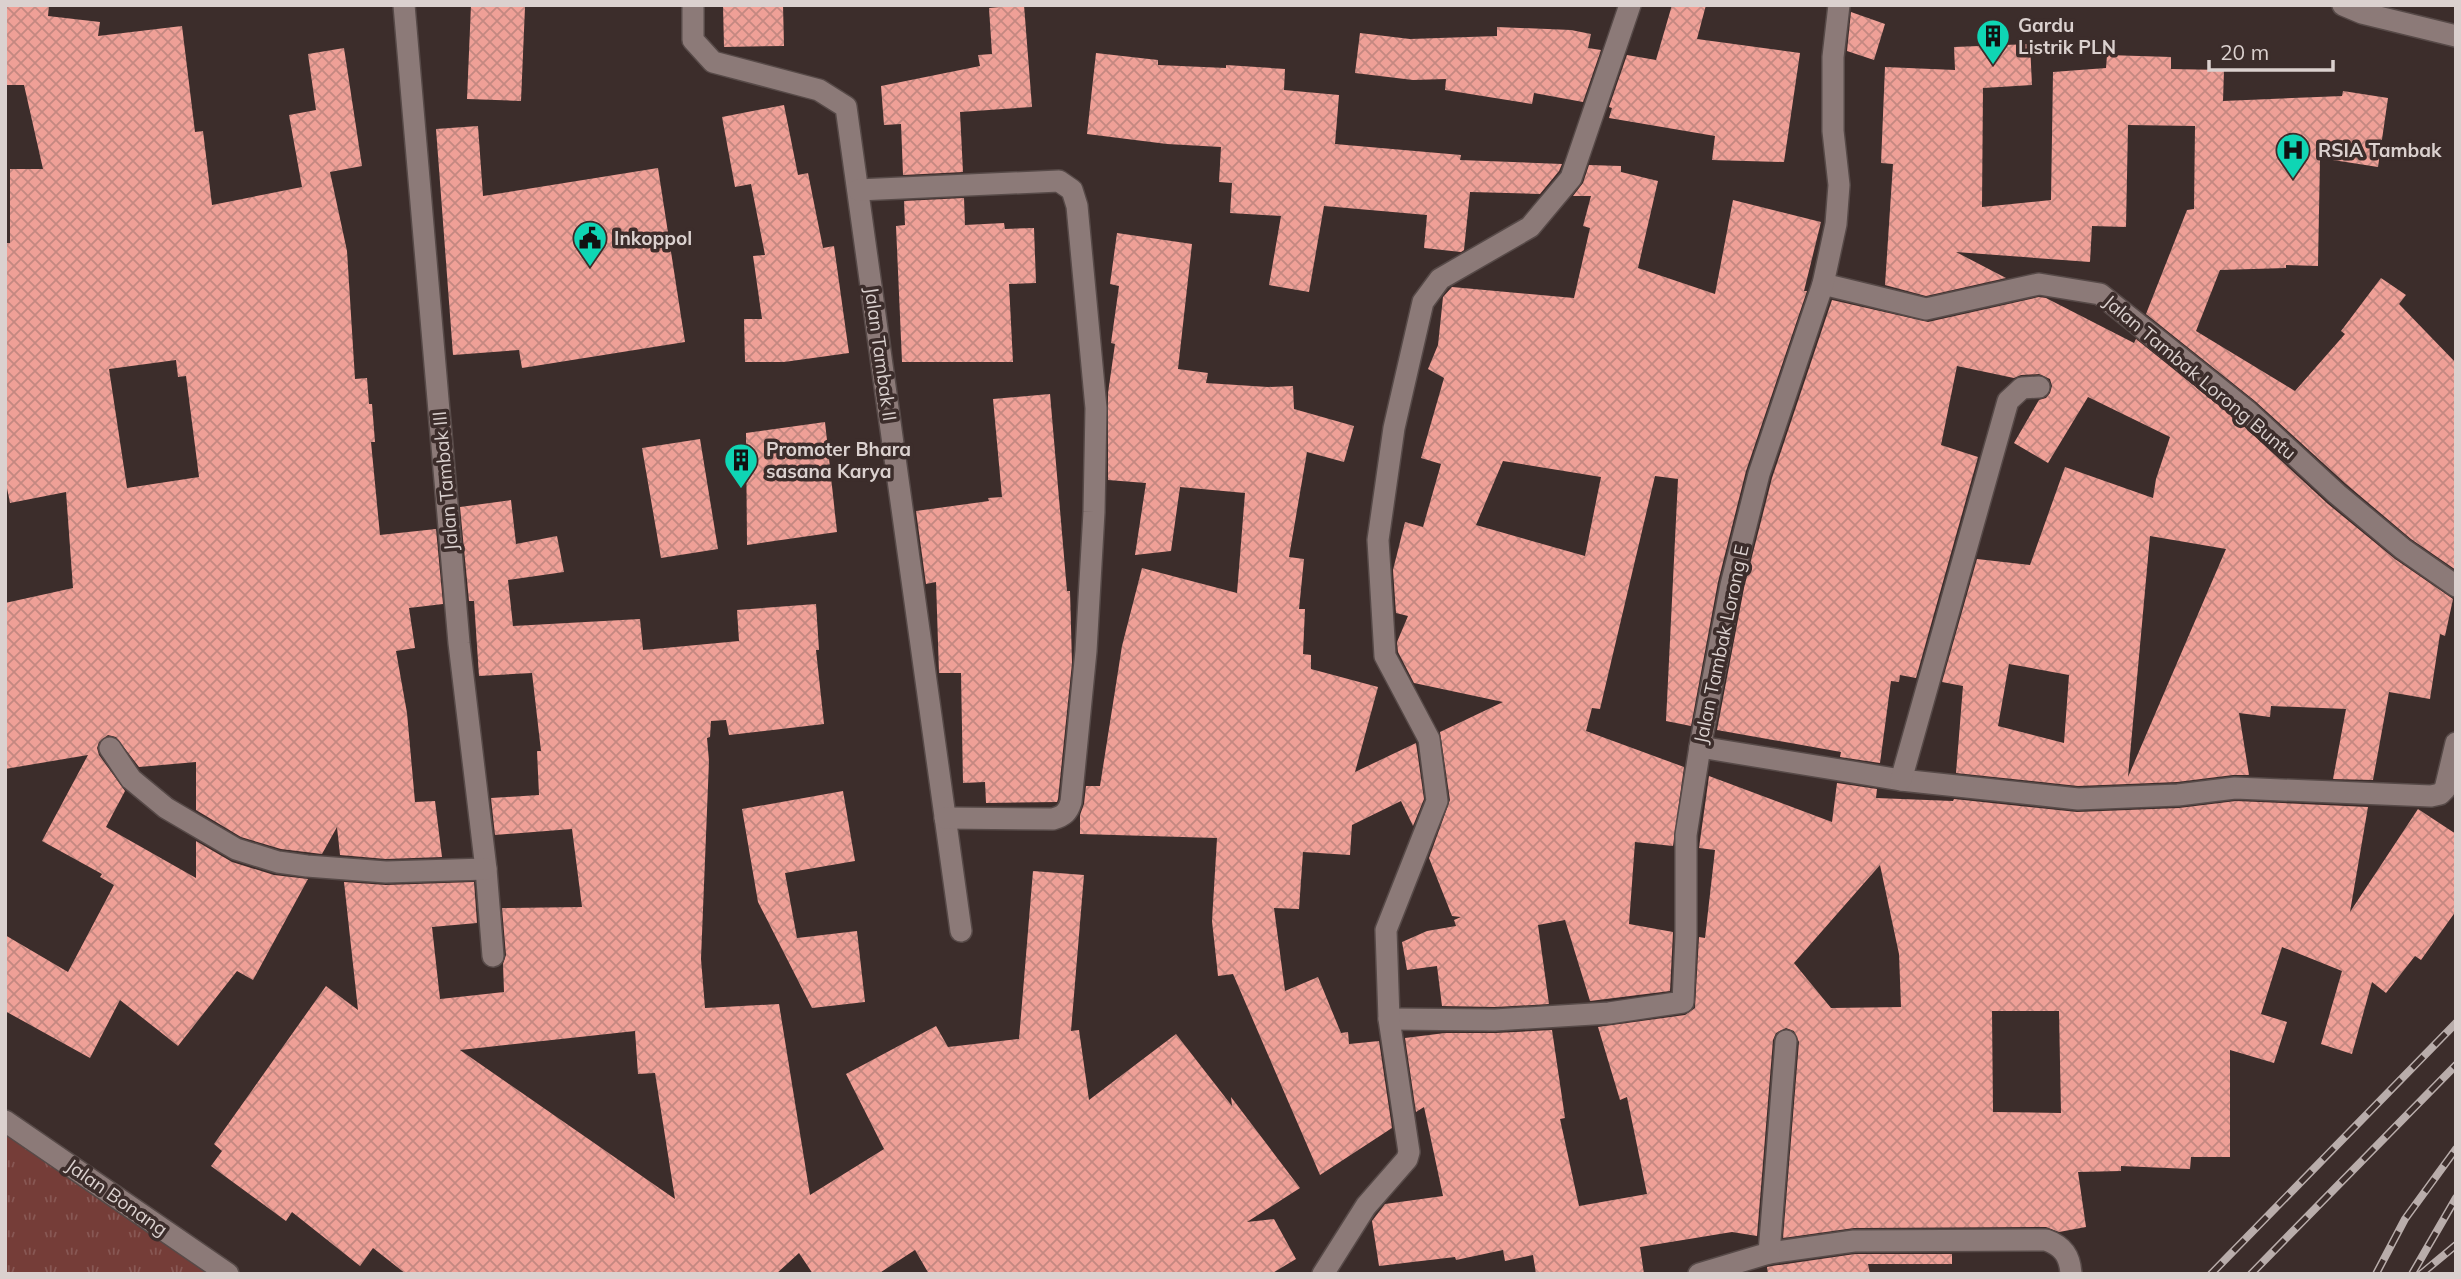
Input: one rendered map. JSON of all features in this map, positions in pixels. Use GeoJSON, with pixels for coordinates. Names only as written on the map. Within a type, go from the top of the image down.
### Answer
{"type":"FeatureCollection","features":[{"type":"Feature","properties":{"kind":"street","name":"Jalan Tambak III"},"geometry":{"type":"LineString","coordinates":[[404,5],[459,643],[486,869],[493,956]]}},
{"type":"Feature","properties":{"kind":"street","name":"Jalan Tambak II"},"geometry":{"type":"LineString","coordinates":[[694,5],[693,40],[713,62],[819,90],[846,107],[961,931]]}},
{"type":"Feature","properties":{"kind":"street"},"geometry":{"type":"LineString","coordinates":[[1323,1274],[1366,1206],[1409,1156],[1390,1019],[1386,930],[1437,801],[1429,739],[1385,656],[1378,540],[1394,428],[1423,302],[1440,279],[1530,227],[1571,178],[1630,5]]}},
{"type":"Feature","properties":{"kind":"street","name":"Jalan Tambak Lorong E"},"geometry":{"type":"LineString","coordinates":[[1390,1019],[1495,1020],[1596,1014],[1683,1002],[1686,835],[1731,585],[1759,474],[1823,284],[1836,224],[1839,185],[1833,131],[1833,58],[1839,5]]}},
{"type":"Feature","properties":{"kind":"street"},"geometry":{"type":"LineString","coordinates":[[2343,5],[2362,13],[2456,36]]}},
{"type":"Feature","properties":{"kind":"street"},"geometry":{"type":"LineString","coordinates":[[858,190],[1059,181],[1072,190],[1077,206],[1096,408],[1087,651],[1071,802],[1068,811],[1053,819],[945,818]]}},
{"type":"Feature","properties":{"kind":"street","name":"Jalan Tambak Lorong Buntu"},"geometry":{"type":"LineString","coordinates":[[1823,284],[1926,309],[2039,284],[2101,294],[2248,411],[2337,494],[2403,549],[2456,586]]}},
{"type":"Feature","properties":{"kind":"street"},"geometry":{"type":"LineString","coordinates":[[1901,780],[2008,401],[2022,388],[2039,387]]}},
{"type":"Feature","properties":{"kind":"street"},"geometry":{"type":"LineString","coordinates":[[1700,747],[1901,780],[2078,799],[2178,795],[2235,788],[2431,796],[2440,794],[2445,789],[2456,743]]}},
{"type":"Feature","properties":{"kind":"street"},"geometry":{"type":"LineString","coordinates":[[110,748],[131,779],[166,807],[236,849],[278,862],[307,866],[386,872],[486,869]]}},
{"type":"Feature","properties":{"kind":"street"},"geometry":{"type":"LineString","coordinates":[[1769,1253],[1786,1041]]}},
{"type":"Feature","properties":{"kind":"street","name":"Jalan Bonang"},"geometry":{"type":"LineString","coordinates":[[5,1121],[229,1274]]}},
{"type":"Feature","properties":{"kind":"street"},"geometry":{"type":"LineString","coordinates":[[1699,1274],[1769,1253],[1854,1241],[2046,1240],[2056,1244],[2067,1255],[2071,1274]]}},
{"type":"Feature","properties":{"kind":"green space"},"geometry":{"type":"Polygon","coordinates":[[[5,1111],[225,1274],[5,1274],[5,1111]]]}},
{"type":"Feature","properties":{"kind":"building"},"geometry":{"type":"Polygon","coordinates":[[[5,5],[49,5],[48,16],[100,22],[98,36],[182,26],[195,132],[203,131],[212,205],[302,187],[289,115],[316,110],[308,54],[344,48],[362,166],[330,172],[347,251],[355,379],[367,378],[369,404],[372,404],[375,442],[371,442],[380,535],[436,529],[443,604],[409,608],[415,648],[396,651],[407,713],[415,802],[435,801],[442,857],[386,859],[340,855],[337,827],[322,854],[281,849],[241,837],[196,810],[196,762],[139,767],[116,737],[108,735],[99,742],[99,755],[125,791],[106,827],[196,878],[196,841],[232,862],[274,875],[308,879],[253,980],[237,971],[178,1046],[120,1000],[90,1058],[5,1011],[5,935],[68,972],[114,885],[100,877],[102,874],[42,841],[88,755],[5,769],[5,603],[73,588],[66,492],[10,503],[5,478],[5,243],[10,243],[10,169],[43,169],[24,85],[5,85],[5,5]],[[176,360],[109,369],[127,488],[199,477],[186,376],[178,377],[176,360]]]}},
{"type":"Feature","properties":{"kind":"building"},"geometry":{"type":"Polygon","coordinates":[[[471,5],[525,7],[521,101],[467,99],[471,5]]]}},
{"type":"Feature","properties":{"kind":"building"},"geometry":{"type":"Polygon","coordinates":[[[723,5],[783,5],[784,46],[724,47],[723,5]]]}},
{"type":"Feature","properties":{"kind":"building"},"geometry":{"type":"Polygon","coordinates":[[[1024,5],[1032,107],[960,112],[963,172],[903,175],[901,124],[884,125],[881,86],[980,66],[978,55],[992,54],[989,8],[1024,5]]]}},
{"type":"Feature","properties":{"kind":"building"},"geometry":{"type":"Polygon","coordinates":[[[1672,5],[1706,5],[1697,39],[1800,53],[1784,162],[1712,160],[1715,136],[1609,118],[1612,108],[1609,107],[1627,55],[1656,60],[1672,5]]]}},
{"type":"Feature","properties":{"kind":"building"},"geometry":{"type":"Polygon","coordinates":[[[1851,12],[1885,24],[1874,60],[1847,51],[1851,12]]]}},
{"type":"Feature","properties":{"kind":"building"},"geometry":{"type":"Polygon","coordinates":[[[1497,27],[1571,30],[1591,34],[1588,48],[1601,50],[1583,102],[1534,93],[1532,104],[1445,90],[1446,79],[1413,80],[1355,73],[1360,33],[1410,39],[1497,36],[1497,27]]]}},
{"type":"Feature","properties":{"kind":"building"},"geometry":{"type":"Polygon","coordinates":[[[2030,44],[2032,85],[1983,88],[1982,207],[2051,200],[2053,72],[2106,68],[2107,55],[2171,57],[2171,69],[2224,70],[2223,101],[2342,96],[2343,91],[2388,98],[2378,167],[2320,158],[2318,266],[2286,265],[2286,268],[2220,270],[2196,331],[2295,391],[2345,334],[2341,331],[2381,278],[2406,295],[2399,304],[2456,363],[2456,570],[2411,539],[2255,401],[2146,314],[2187,210],[2194,209],[2195,126],[2128,125],[2126,227],[2092,226],[2090,262],[1956,252],[2006,278],[1926,296],[1885,285],[1893,164],[1881,163],[1885,67],[1955,70],[1954,47],[2030,44]]]}},
{"type":"Feature","properties":{"kind":"building"},"geometry":{"type":"Polygon","coordinates":[[[1096,53],[1158,60],[1158,65],[1226,68],[1226,65],[1285,69],[1284,90],[1339,95],[1335,144],[1461,155],[1460,160],[1562,164],[1540,194],[1470,192],[1464,250],[1461,252],[1424,248],[1427,215],[1324,206],[1309,292],[1269,285],[1281,216],[1230,213],[1232,183],[1219,182],[1221,147],[1167,144],[1087,134],[1096,53]]]}},
{"type":"Feature","properties":{"kind":"building"},"geometry":{"type":"Polygon","coordinates":[[[784,105],[798,175],[808,173],[823,248],[834,246],[849,353],[784,362],[745,362],[744,319],[762,319],[753,256],[765,255],[751,184],[735,187],[722,117],[784,105]]]}},
{"type":"Feature","properties":{"kind":"building","name":"Inkoppol"},"geometry":{"type":"Polygon","coordinates":[[[478,126],[483,196],[658,168],[685,342],[522,368],[519,350],[453,355],[436,129],[478,126]]]}},
{"type":"Feature","properties":{"kind":"building"},"geometry":{"type":"Polygon","coordinates":[[[1589,165],[1621,166],[1621,172],[1658,181],[1638,268],[1715,294],[1733,200],[1821,222],[1804,291],[1807,291],[1746,471],[1718,582],[1691,726],[1666,721],[1678,479],[1655,476],[1600,709],[1592,708],[1586,731],[1684,767],[1673,846],[1635,842],[1629,924],[1673,932],[1670,991],[1590,1001],[1565,920],[1538,925],[1549,1004],[1442,1006],[1437,966],[1407,970],[1402,942],[1427,931],[1456,926],[1454,920],[1461,917],[1452,916],[1429,858],[1450,800],[1440,732],[1503,702],[1414,683],[1398,652],[1397,642],[1408,616],[1396,613],[1393,570],[1405,522],[1423,527],[1441,464],[1421,458],[1444,378],[1428,369],[1438,345],[1443,297],[1452,287],[1574,298],[1590,228],[1583,226],[1591,196],[1573,196],[1583,183],[1589,165]],[[1503,461],[1476,525],[1585,556],[1601,477],[1503,461]]]}},
{"type":"Feature","properties":{"kind":"building"},"geometry":{"type":"Polygon","coordinates":[[[964,198],[965,225],[1004,223],[1005,229],[1034,228],[1036,283],[1009,284],[1013,362],[902,362],[896,226],[905,225],[904,201],[964,198]]]}},
{"type":"Feature","properties":{"kind":"building"},"geometry":{"type":"Polygon","coordinates":[[[1117,233],[1192,244],[1178,369],[1208,373],[1206,383],[1293,386],[1294,409],[1354,426],[1344,462],[1307,452],[1289,557],[1304,559],[1299,609],[1305,609],[1303,654],[1311,655],[1311,669],[1378,687],[1355,772],[1416,743],[1424,799],[1413,826],[1401,801],[1352,825],[1350,855],[1303,852],[1299,909],[1274,908],[1285,991],[1318,977],[1341,1033],[1348,1032],[1349,1044],[1379,1041],[1392,1128],[1320,1175],[1233,974],[1218,976],[1212,921],[1217,838],[1080,834],[1080,815],[1086,786],[1100,786],[1122,646],[1142,568],[1237,593],[1245,493],[1180,487],[1171,551],[1135,555],[1146,483],[1108,480],[1108,393],[1115,344],[1111,343],[1119,286],[1110,284],[1117,233]]]}},
{"type":"Feature","properties":{"kind":"building"},"geometry":{"type":"Polygon","coordinates":[[[2039,297],[2046,298],[2134,343],[2136,339],[2238,421],[2328,504],[2395,559],[2453,599],[2445,636],[2440,634],[2430,699],[2389,692],[2373,780],[2333,779],[2346,709],[2271,706],[2270,717],[2239,713],[2249,775],[2177,782],[2078,786],[1956,773],[1963,686],[1942,682],[1977,559],[2030,565],[2065,467],[2153,498],[2156,479],[2170,437],[2088,397],[2048,463],[2014,443],[2039,400],[2050,393],[2050,379],[2039,374],[2014,378],[1957,366],[1941,445],[1978,457],[1916,678],[1900,675],[1899,682],[1891,681],[1880,763],[1840,757],[1841,752],[1717,730],[1744,588],[1772,478],[1832,300],[1928,322],[2039,297]],[[2150,536],[2128,777],[2226,549],[2150,536]],[[2009,664],[1998,726],[2064,743],[2069,675],[2009,664]]]}},
{"type":"Feature","properties":{"kind":"building"},"geometry":{"type":"Polygon","coordinates":[[[1050,394],[1067,591],[1070,591],[1072,663],[1058,799],[1057,802],[986,803],[985,782],[963,783],[961,673],[939,673],[936,582],[926,584],[916,511],[1002,497],[993,399],[1050,394]]]}},
{"type":"Feature","properties":{"kind":"building"},"geometry":{"type":"Polygon","coordinates":[[[825,422],[837,532],[747,545],[746,433],[825,422]]]}},
{"type":"Feature","properties":{"kind":"building"},"geometry":{"type":"Polygon","coordinates":[[[700,439],[718,549],[661,558],[642,448],[700,439]]]}},
{"type":"Feature","properties":{"kind":"building"},"geometry":{"type":"Polygon","coordinates":[[[511,500],[516,544],[557,536],[564,572],[508,580],[513,626],[640,619],[643,650],[739,641],[737,610],[816,604],[819,650],[816,650],[824,724],[729,735],[726,720],[711,721],[710,737],[707,738],[709,761],[701,959],[705,1008],[779,1004],[810,1195],[884,1149],[846,1074],[936,1026],[948,1047],[1019,1039],[1033,871],[1084,875],[1071,1031],[1079,1030],[1089,1100],[1176,1034],[1232,1106],[1231,1097],[1300,1188],[1247,1222],[1274,1219],[1296,1259],[1271,1274],[929,1274],[915,1250],[878,1274],[813,1274],[799,1253],[776,1274],[406,1274],[373,1248],[360,1266],[292,1212],[286,1221],[211,1166],[222,1151],[214,1144],[326,986],[358,1010],[344,882],[386,885],[474,882],[477,923],[432,927],[440,999],[504,992],[503,964],[506,955],[502,908],[582,907],[572,829],[495,835],[491,798],[539,795],[537,751],[541,751],[532,673],[479,676],[474,601],[469,601],[460,507],[511,500]],[[635,1031],[460,1050],[675,1199],[655,1073],[638,1074],[635,1031]]]}},
{"type":"Feature","properties":{"kind":"building"},"geometry":{"type":"Polygon","coordinates":[[[1709,776],[1832,822],[1837,783],[1877,789],[1876,798],[1954,799],[2077,812],[2179,808],[2236,801],[2368,807],[2350,912],[2418,809],[2456,834],[2456,911],[2421,960],[2415,956],[2386,993],[2372,982],[2352,1054],[2321,1044],[2342,971],[2282,947],[2261,1014],[2287,1022],[2274,1063],[2230,1050],[2230,1157],[2191,1157],[2190,1169],[2121,1166],[2121,1171],[2078,1172],[2086,1227],[2059,1232],[2046,1227],[1854,1228],[1783,1238],[1799,1042],[1794,1031],[1786,1028],[1776,1033],[1773,1040],[1757,1236],[1732,1232],[1640,1247],[1644,1274],[1536,1274],[1533,1255],[1505,1261],[1503,1250],[1456,1260],[1455,1257],[1379,1266],[1372,1221],[1385,1204],[1443,1196],[1424,1107],[1416,1112],[1405,1038],[1445,1033],[1552,1030],[1565,1118],[1560,1119],[1579,1206],[1647,1194],[1627,1097],[1620,1100],[1598,1027],[1685,1015],[1695,1008],[1699,937],[1705,938],[1715,850],[1699,848],[1709,776]],[[1880,865],[1794,963],[1831,1008],[1901,1007],[1899,954],[1880,865]],[[1992,1011],[1993,1112],[2061,1113],[2059,1011],[1992,1011]]]}},
{"type":"Feature","properties":{"kind":"building"},"geometry":{"type":"Polygon","coordinates":[[[843,791],[855,861],[785,873],[797,938],[857,931],[865,1002],[812,1008],[758,902],[742,809],[843,791]]]}},
{"type":"Feature","properties":{"kind":"building"},"geometry":{"type":"Polygon","coordinates":[[[1855,1254],[1952,1254],[1952,1264],[1868,1264],[1870,1274],[1768,1274],[1767,1267],[1855,1254]]]}},
{"type":"Feature","properties":{"kind":"railway"},"geometry":{"type":"LineString","coordinates":[[2211,1274],[2456,1023]]}},
{"type":"Feature","properties":{"kind":"railway"},"geometry":{"type":"LineString","coordinates":[[2251,1274],[2456,1065]]}},
{"type":"Feature","properties":{"kind":"railway"},"geometry":{"type":"LineString","coordinates":[[2376,1274],[2405,1219],[2456,1149]]}},
{"type":"Feature","properties":{"kind":"railway"},"geometry":{"type":"LineString","coordinates":[[2412,1274],[2456,1198]]}},
{"type":"Feature","properties":{"kind":"railway"},"geometry":{"type":"LineString","coordinates":[[2421,1274],[2456,1245]]}},
{"type":"Feature","properties":{"kind":"place","name":"Gardu Listrik PLN"},"geometry":{"type":"Point","coordinates":[1993,66]}},
{"type":"Feature","properties":{"kind":"place","name":"RSIA Tambak"},"geometry":{"type":"Point","coordinates":[2293,180]}},
{"type":"Feature","properties":{"kind":"place","name":"Inkoppol"},"geometry":{"type":"Point","coordinates":[590,268]}},
{"type":"Feature","properties":{"kind":"place","name":"Promoter Bhara sasana Karya"},"geometry":{"type":"Point","coordinates":[741,490]}}]}
